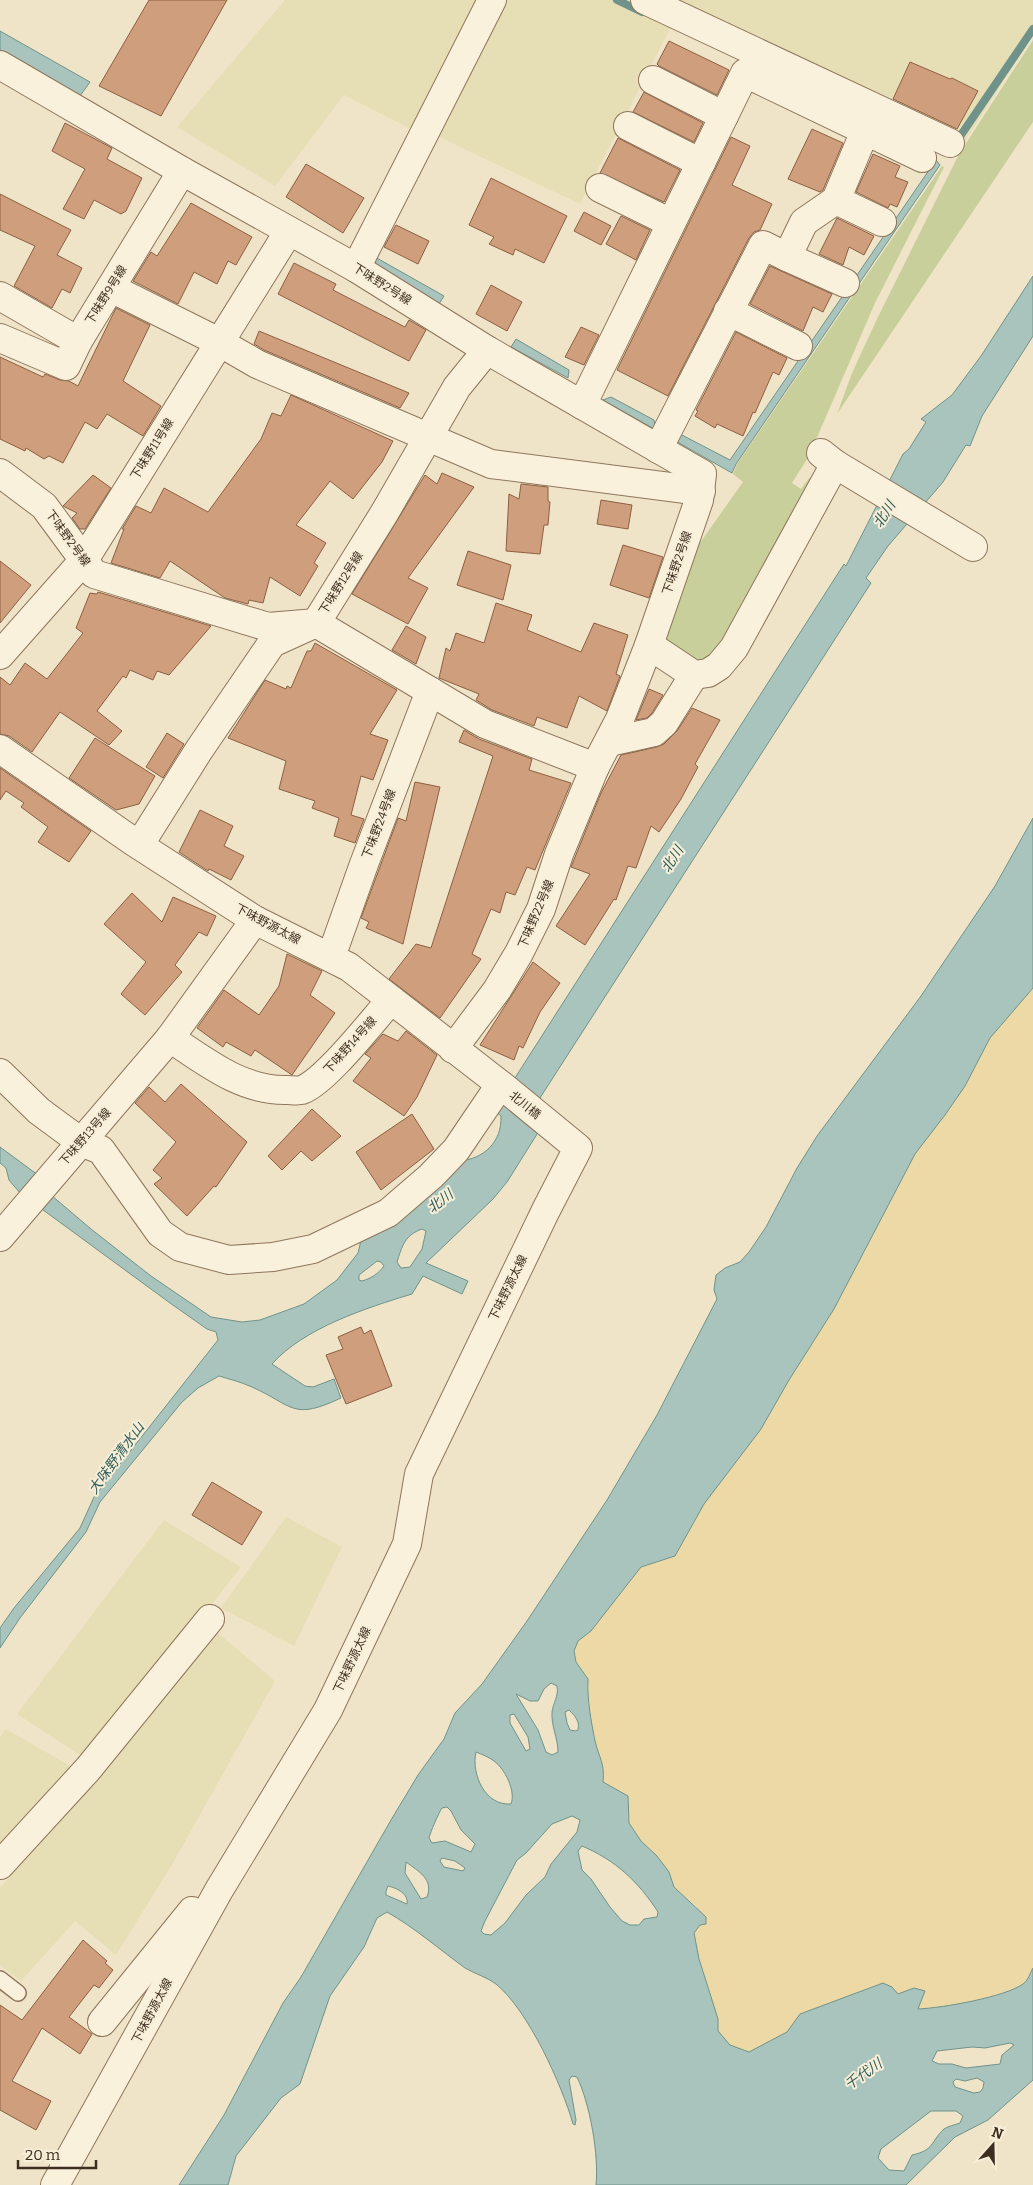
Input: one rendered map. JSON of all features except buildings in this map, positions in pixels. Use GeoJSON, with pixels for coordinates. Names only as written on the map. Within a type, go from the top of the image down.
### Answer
{"type":"FeatureCollection","features":[{"type":"Feature","properties":{"kind":"street"},"geometry":{"type":"LineString","coordinates":[[356,268],[492,0]]}},
{"type":"Feature","properties":{"kind":"street"},"geometry":{"type":"LineString","coordinates":[[645,0],[950,143]]}},
{"type":"Feature","properties":{"kind":"street","name":"下味野2号線"},"geometry":{"type":"LineString","coordinates":[[0,65],[182,171],[356,268],[487,350],[702,474],[700,500],[649,645],[620,719],[595,767]]}},
{"type":"Feature","properties":{"kind":"street"},"geometry":{"type":"LineString","coordinates":[[582,405],[745,73],[922,158]]}},
{"type":"Feature","properties":{"kind":"street"},"geometry":{"type":"LineString","coordinates":[[653,80],[724,116]]}},
{"type":"Feature","properties":{"kind":"street"},"geometry":{"type":"LineString","coordinates":[[628,126],[701,163]]}},
{"type":"Feature","properties":{"kind":"street"},"geometry":{"type":"LineString","coordinates":[[788,257],[804,222],[836,200],[865,131]]}},
{"type":"Feature","properties":{"kind":"street","name":"下味野9号線"},"geometry":{"type":"LineString","coordinates":[[0,338],[66,366],[78,341],[182,171]]}},
{"type":"Feature","properties":{"kind":"street"},"geometry":{"type":"LineString","coordinates":[[600,188],[671,223]]}},
{"type":"Feature","properties":{"kind":"street"},"geometry":{"type":"LineString","coordinates":[[836,200],[882,222]]}},
{"type":"Feature","properties":{"kind":"street","name":"下味野11号線"},"geometry":{"type":"LineString","coordinates":[[0,655],[84,560],[289,231]]}},
{"type":"Feature","properties":{"kind":"street"},"geometry":{"type":"LineString","coordinates":[[658,449],[762,245],[844,284]]}},
{"type":"Feature","properties":{"kind":"street"},"geometry":{"type":"LineString","coordinates":[[111,288],[219,342],[257,364],[491,464],[701,491]]}},
{"type":"Feature","properties":{"kind":"street"},"geometry":{"type":"LineString","coordinates":[[3,304],[78,341]]}},
{"type":"Feature","properties":{"kind":"street"},"geometry":{"type":"LineString","coordinates":[[728,311],[798,346]]}},
{"type":"Feature","properties":{"kind":"street","name":"下味野12号線"},"geometry":{"type":"LineString","coordinates":[[140,844],[199,750],[272,643],[316,623],[457,387],[487,350]]}},
{"type":"Feature","properties":{"kind":"street"},"geometry":{"type":"LineString","coordinates":[[649,645],[694,675],[708,673],[720,666],[734,648],[828,458],[973,548]]}},
{"type":"Feature","properties":{"kind":"street","name":"下味野2号線"},"geometry":{"type":"LineString","coordinates":[[6,485],[44,506],[94,574],[268,628],[316,623]]}},
{"type":"Feature","properties":{"kind":"street"},"geometry":{"type":"LineString","coordinates":[[316,623],[485,724],[595,767]]}},
{"type":"Feature","properties":{"kind":"street"},"geometry":{"type":"LineString","coordinates":[[608,742],[654,732],[664,723],[694,675]]}},
{"type":"Feature","properties":{"kind":"street","name":"下味野24号線"},"geometry":{"type":"LineString","coordinates":[[331,957],[364,864],[430,691]]}},
{"type":"Feature","properties":{"kind":"street","name":"下味野源太線"},"geometry":{"type":"LineString","coordinates":[[0,749],[134,842],[140,844],[256,920],[349,967],[503,1087]]}},
{"type":"Feature","properties":{"kind":"street","name":"下味野22号線"},"geometry":{"type":"LineString","coordinates":[[453,1049],[496,990],[519,953],[540,909],[595,767]]}},
{"type":"Feature","properties":{"kind":"street","name":"下味野13号線"},"geometry":{"type":"LineString","coordinates":[[0,1237],[170,1038],[256,920]]}},
{"type":"Feature","properties":{"kind":"street","name":"下味野14号線"},"geometry":{"type":"LineString","coordinates":[[170,1038],[216,1068],[248,1085],[272,1090],[302,1090],[322,1076],[391,1000]]}},
{"type":"Feature","properties":{"kind":"street"},"geometry":{"type":"LineString","coordinates":[[0,1073],[39,1111],[82,1142],[101,1150],[160,1233],[180,1247],[230,1260],[273,1257],[313,1249],[388,1213],[456,1150],[503,1087]]}},
{"type":"Feature","properties":{"kind":"street","name":"北川橋"},"geometry":{"type":"LineString","coordinates":[[503,1087],[546,1121]]}},
{"type":"Feature","properties":{"kind":"street","name":"下味野源太線"},"geometry":{"type":"LineString","coordinates":[[55,2185],[213,1900],[328,1710],[407,1544],[419,1474],[546,1210],[578,1148],[546,1121]]}},
{"type":"Feature","properties":{"kind":"street"},"geometry":{"type":"LineString","coordinates":[[0,1865],[88,1769],[210,1619]]}},
{"type":"Feature","properties":{"kind":"street"},"geometry":{"type":"LineString","coordinates":[[102,2022],[192,1911],[213,1900]]}},
{"type":"Feature","properties":{"kind":"lane"},"geometry":{"type":"LineString","coordinates":[[0,1979],[18,1993]]}},
{"type":"Feature","properties":{"kind":"shaded area"},"geometry":{"type":"Polygon","coordinates":[[[285,0],[478,0],[413,130],[344,95],[275,186],[177,127],[285,0]]]}},
{"type":"Feature","properties":{"kind":"shaded area"},"geometry":{"type":"Polygon","coordinates":[[[507,0],[625,0],[673,23],[580,204],[437,136],[507,0]]]}},
{"type":"Feature","properties":{"kind":"shaded area"},"geometry":{"type":"Polygon","coordinates":[[[670,0],[1033,0],[1033,35],[958,152],[670,0]]]}},
{"type":"Feature","properties":{"kind":"shaded area"},"geometry":{"type":"Polygon","coordinates":[[[286,1517],[342,1547],[294,1646],[221,1608],[286,1517]]]}},
{"type":"Feature","properties":{"kind":"shaded area"},"geometry":{"type":"Polygon","coordinates":[[[164,1520],[241,1567],[89,1761],[17,1714],[164,1520]]]}},
{"type":"Feature","properties":{"kind":"shaded area"},"geometry":{"type":"Polygon","coordinates":[[[218,1633],[275,1681],[173,1863],[116,1955],[75,1921],[21,1981],[0,1965],[0,1888],[218,1633]]]}},
{"type":"Feature","properties":{"kind":"shaded area"},"geometry":{"type":"Polygon","coordinates":[[[6,1729],[77,1770],[0,1854],[0,1737],[6,1729]]]}},
{"type":"Feature","properties":{"kind":"green space"},"geometry":{"type":"Polygon","coordinates":[[[1033,40],[1033,122],[837,414],[852,373],[877,319],[959,154],[1033,40]]]}},
{"type":"Feature","properties":{"kind":"green space"},"geometry":{"type":"Polygon","coordinates":[[[942,166],[944,167],[875,303],[809,456],[792,483],[801,489],[809,478],[816,478],[712,666],[662,648],[692,554],[743,482],[733,474],[737,464],[942,166]]]}},
{"type":"Feature","properties":{"kind":"sand"},"geometry":{"type":"Polygon","coordinates":[[[1033,988],[1033,1968],[1025,1983],[1002,1994],[929,2008],[918,2009],[925,1991],[914,1988],[898,1994],[883,1983],[800,2014],[787,2032],[749,2052],[730,2045],[718,2031],[718,2019],[699,1959],[694,1933],[700,1925],[697,1907],[674,1887],[669,1872],[657,1856],[641,1841],[629,1823],[628,1796],[602,1782],[602,1766],[595,1741],[590,1710],[588,1679],[576,1662],[574,1651],[578,1640],[591,1631],[641,1567],[675,1556],[704,1504],[761,1429],[789,1380],[834,1309],[915,1154],[965,1086],[990,1038],[1033,988]]]}},
{"type":"Feature","properties":{"kind":"water"},"geometry":{"type":"Polygon","coordinates":[[[0,31],[90,82],[80,96],[0,50],[0,31]]]}},
{"type":"Feature","properties":{"kind":"water"},"geometry":{"type":"Polygon","coordinates":[[[936,160],[940,165],[736,464],[732,473],[672,439],[680,434],[730,460],[936,160]]]}},
{"type":"Feature","properties":{"kind":"water"},"geometry":{"type":"Polygon","coordinates":[[[375,257],[444,296],[439,304],[369,264],[375,257]]]}},
{"type":"Feature","properties":{"kind":"water","name":"北川"},"geometry":{"type":"Polygon","coordinates":[[[1033,276],[1033,336],[982,416],[970,446],[966,445],[943,482],[888,546],[866,578],[871,583],[538,1101],[539,1131],[507,1182],[493,1199],[426,1263],[468,1281],[462,1294],[423,1276],[412,1294],[337,1321],[318,1330],[285,1351],[272,1364],[305,1386],[313,1387],[334,1379],[341,1398],[325,1405],[302,1410],[294,1408],[252,1387],[219,1376],[198,1388],[182,1402],[100,1502],[86,1532],[20,1618],[0,1648],[0,1628],[14,1608],[80,1528],[94,1497],[218,1340],[216,1332],[207,1329],[170,1303],[20,1193],[9,1180],[6,1168],[0,1163],[0,1147],[42,1178],[51,1195],[91,1229],[151,1276],[211,1317],[242,1322],[260,1320],[304,1304],[337,1280],[358,1253],[362,1236],[459,1161],[468,1160],[484,1153],[495,1141],[501,1125],[501,1116],[496,1112],[513,1081],[844,564],[846,566],[903,454],[909,449],[926,422],[921,419],[952,395],[981,356],[1033,276]],[[422,1229],[412,1234],[403,1246],[397,1262],[401,1268],[410,1267],[422,1249],[426,1231],[422,1229]],[[377,1261],[359,1275],[359,1280],[369,1279],[384,1266],[381,1262],[377,1261]]]}},
{"type":"Feature","properties":{"kind":"water"},"geometry":{"type":"Polygon","coordinates":[[[516,339],[569,370],[568,378],[511,347],[516,339]]]}},
{"type":"Feature","properties":{"kind":"water"},"geometry":{"type":"Polygon","coordinates":[[[611,397],[654,420],[656,430],[603,400],[611,397]]]}},
{"type":"Feature","properties":{"kind":"water","name":"千代川"},"geometry":{"type":"Polygon","coordinates":[[[1033,818],[1033,988],[990,1038],[965,1086],[915,1154],[834,1309],[789,1380],[761,1429],[704,1504],[675,1556],[641,1567],[591,1631],[578,1641],[574,1651],[576,1662],[588,1679],[590,1710],[595,1741],[602,1765],[603,1782],[628,1796],[629,1823],[641,1841],[657,1856],[669,1872],[674,1887],[706,1917],[706,1924],[700,1925],[694,1933],[699,1959],[718,2019],[718,2031],[730,2045],[749,2052],[787,2032],[800,2014],[883,1983],[892,1987],[898,1994],[914,1988],[925,1991],[918,2009],[929,2008],[973,2001],[1014,1989],[1025,1983],[1033,1968],[1033,2080],[988,2120],[955,2137],[906,2185],[596,2185],[595,2145],[590,2115],[577,2077],[572,2076],[569,2080],[576,2120],[575,2125],[573,2124],[561,2089],[532,2029],[508,1996],[496,1984],[465,1968],[387,1912],[377,1918],[364,1947],[330,1996],[300,2084],[281,2098],[236,2156],[228,2185],[179,2185],[224,2115],[283,2003],[301,1977],[391,1820],[418,1775],[444,1739],[455,1713],[482,1684],[527,1621],[607,1500],[657,1415],[717,1299],[714,1290],[716,1275],[725,1268],[740,1262],[749,1252],[766,1227],[797,1168],[817,1136],[921,996],[995,886],[1033,818]],[[551,1683],[544,1689],[538,1701],[530,1701],[516,1694],[538,1730],[546,1752],[552,1755],[558,1752],[552,1717],[557,1686],[551,1683]],[[569,1710],[565,1712],[570,1730],[578,1730],[578,1724],[569,1710]],[[514,1714],[510,1715],[510,1723],[526,1751],[530,1749],[528,1737],[514,1714]],[[476,1752],[475,1761],[478,1779],[487,1794],[494,1800],[511,1804],[511,1787],[502,1769],[492,1760],[476,1752]],[[447,1807],[442,1808],[429,1838],[432,1843],[445,1841],[471,1852],[475,1844],[461,1830],[451,1811],[447,1807]],[[572,1816],[552,1824],[526,1853],[517,1860],[485,1921],[481,1931],[484,1934],[491,1935],[505,1923],[526,1895],[545,1877],[551,1864],[577,1832],[580,1820],[572,1816]],[[582,1846],[578,1851],[582,1870],[591,1879],[622,1921],[630,1925],[639,1925],[644,1919],[657,1917],[658,1912],[634,1881],[605,1858],[582,1846]],[[442,1858],[440,1861],[444,1867],[463,1871],[465,1868],[455,1861],[442,1858]],[[406,1862],[405,1873],[421,1899],[427,1897],[429,1891],[427,1880],[420,1872],[406,1862]],[[388,1886],[386,1895],[407,1904],[404,1894],[395,1888],[388,1886]],[[1010,2043],[985,2048],[972,2047],[937,2051],[932,2061],[939,2064],[952,2064],[966,2068],[1000,2064],[1002,2055],[1014,2045],[1010,2043]],[[977,2078],[965,2081],[956,2079],[953,2082],[955,2087],[974,2093],[980,2092],[984,2082],[977,2078]],[[931,2111],[881,2149],[878,2158],[889,2170],[904,2171],[912,2155],[929,2148],[944,2129],[960,2123],[963,2116],[956,2111],[931,2111]]]}},
{"type":"Feature","properties":{"kind":"waterway"},"geometry":{"type":"LineString","coordinates":[[617,0],[642,12]]}},
{"type":"Feature","properties":{"kind":"waterway"},"geometry":{"type":"LineString","coordinates":[[961,135],[1033,29]]}},
{"type":"Feature","properties":{"kind":"water label","name":"大味野清水山"},"geometry":{"type":"Point","coordinates":[116,1458]}}]}
